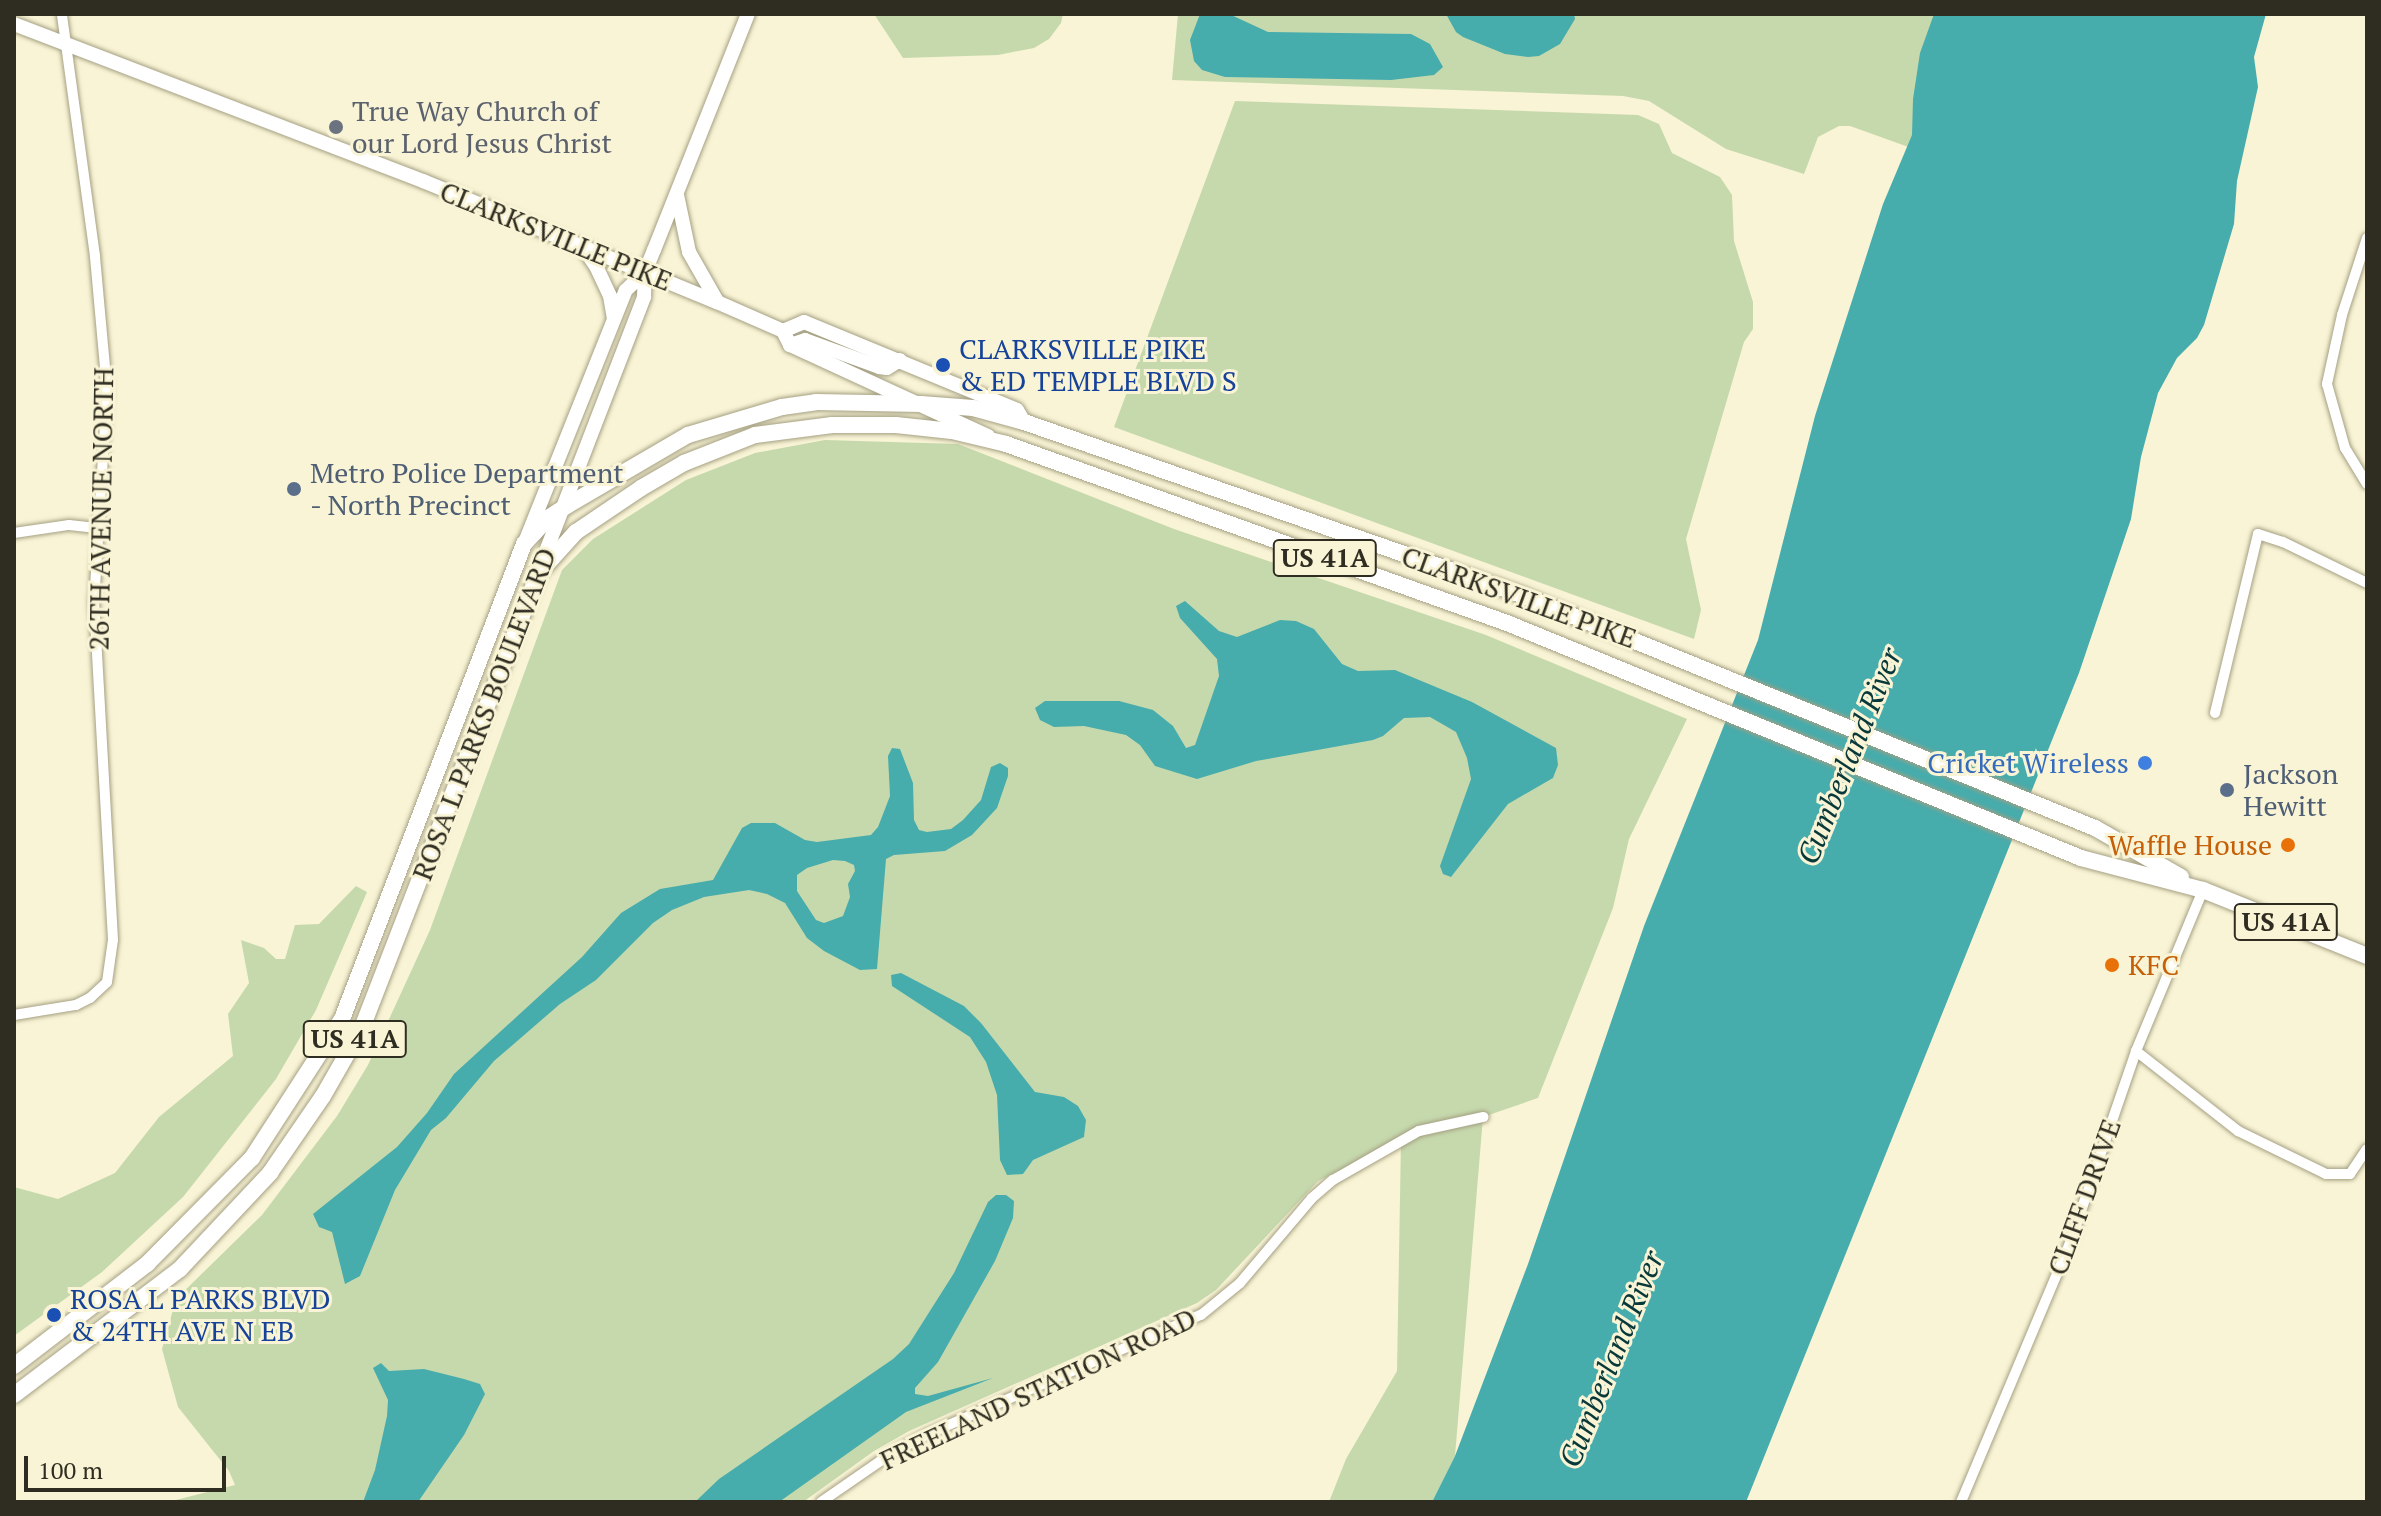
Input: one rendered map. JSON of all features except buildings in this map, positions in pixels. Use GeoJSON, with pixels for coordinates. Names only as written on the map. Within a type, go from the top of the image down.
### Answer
{"type":"FeatureCollection","features":[{"type":"Feature","properties":{"kind":"main road"},"geometry":{"type":"LineString","coordinates":[[645,272],[748,14]]}},
{"type":"Feature","properties":{"kind":"main road","name":"CLARKSVILLE PIKE"},"geometry":{"type":"LineString","coordinates":[[14,24],[66,41],[717,302],[1006,444],[1507,623],[2081,858],[2203,890],[2367,956]]}},
{"type":"Feature","properties":{"kind":"main road"},"geometry":{"type":"LineString","coordinates":[[677,192],[689,252],[717,302]]}},
{"type":"Feature","properties":{"kind":"main road"},"geometry":{"type":"LineString","coordinates":[[582,247],[596,266],[610,296],[614,319]]}},
{"type":"Feature","properties":{"kind":"main road","name":"ROSA L PARKS BOULEVARD"},"geometry":{"type":"LineString","coordinates":[[14,1366],[147,1264],[252,1158],[342,1019],[614,319],[626,290],[645,272]]}},
{"type":"Feature","properties":{"kind":"main road","name":"ROSA L PARKS BOULEVARD"},"geometry":{"type":"LineString","coordinates":[[14,1395],[180,1269],[270,1173],[323,1096],[367,1015],[644,297],[645,272]]}},
{"type":"Feature","properties":{"kind":"main road","name":"CLARKSVILLE PIKE"},"geometry":{"type":"LineString","coordinates":[[786,338],[804,322],[1017,410],[1024,422],[1519,594],[2095,828],[2203,890]]}},
{"type":"Feature","properties":{"kind":"main road","name":"US 41A"},"geometry":{"type":"LineString","coordinates":[[524,544],[561,510],[688,435],[750,414],[816,402],[921,404],[973,408],[1024,422]]}},
{"type":"Feature","properties":{"kind":"main road","name":"US 41A"},"geometry":{"type":"LineString","coordinates":[[538,574],[576,532],[641,488],[684,463],[755,435],[832,425],[896,425],[952,431],[1006,444]]}},
{"type":"Feature","properties":{"kind":"street","name":"26TH AVENUE NORTH"},"geometry":{"type":"LineString","coordinates":[[14,1015],[76,1005],[90,998],[107,982],[113,940],[94,604],[107,389],[95,256],[62,14]]}},
{"type":"Feature","properties":{"kind":"street"},"geometry":{"type":"LineString","coordinates":[[2367,238],[2342,315],[2327,384],[2345,448],[2367,484]]}},
{"type":"Feature","properties":{"kind":"street"},"geometry":{"type":"LineString","coordinates":[[14,533],[69,525],[97,528]]}},
{"type":"Feature","properties":{"kind":"street"},"geometry":{"type":"LineString","coordinates":[[2215,713],[2258,534],[2283,542],[2367,583]]}},
{"type":"Feature","properties":{"kind":"street","name":"CLIFF DRIVE"},"geometry":{"type":"LineString","coordinates":[[1961,1502],[2070,1243],[2136,1051],[2203,890]]}},
{"type":"Feature","properties":{"kind":"street"},"geometry":{"type":"LineString","coordinates":[[2136,1051],[2238,1131],[2326,1174],[2350,1174],[2367,1149]]}},
{"type":"Feature","properties":{"kind":"street","name":"FREELAND STATION ROAD"},"geometry":{"type":"LineString","coordinates":[[821,1502],[892,1453],[928,1434],[1201,1315],[1240,1283],[1312,1198],[1333,1180],[1419,1131],[1483,1117]]}},
{"type":"Feature","properties":{"kind":"green space"},"geometry":{"type":"Polygon","coordinates":[[[874,14],[1063,14],[1061,23],[1049,39],[1034,48],[998,55],[903,58],[874,14]]]}},
{"type":"Feature","properties":{"kind":"green space"},"geometry":{"type":"Polygon","coordinates":[[[1178,14],[1961,14],[1928,154],[1850,126],[1839,126],[1818,137],[1804,174],[1726,149],[1649,101],[1623,96],[1172,80],[1178,14]]]}},
{"type":"Feature","properties":{"kind":"green space"},"geometry":{"type":"Polygon","coordinates":[[[1235,101],[1638,115],[1659,124],[1672,153],[1720,177],[1732,195],[1734,241],[1753,302],[1753,329],[1744,342],[1686,539],[1701,610],[1694,639],[1114,427],[1235,101]]]}},
{"type":"Feature","properties":{"kind":"green space"},"geometry":{"type":"Polygon","coordinates":[[[825,440],[958,444],[1174,529],[1486,635],[1687,719],[1629,839],[1613,908],[1538,1098],[1483,1117],[1455,1456],[1432,1502],[1329,1502],[1346,1459],[1397,1371],[1401,1140],[1318,1181],[1216,1290],[1197,1303],[909,1431],[874,1451],[803,1502],[168,1502],[235,1485],[229,1471],[178,1407],[162,1349],[176,1299],[262,1215],[337,1116],[368,1065],[430,930],[562,570],[593,539],[686,480],[755,453],[825,440]]]}},
{"type":"Feature","properties":{"kind":"green space"},"geometry":{"type":"Polygon","coordinates":[[[356,886],[367,892],[316,1010],[276,1079],[183,1197],[102,1272],[14,1336],[14,1187],[58,1199],[115,1173],[159,1117],[233,1056],[228,1014],[249,983],[241,940],[264,948],[276,959],[285,959],[295,925],[319,924],[356,886]]]}},
{"type":"Feature","properties":{"kind":"water"},"geometry":{"type":"Polygon","coordinates":[[[1200,14],[1229,14],[1268,32],[1411,34],[1430,44],[1443,67],[1434,75],[1391,80],[1225,77],[1202,70],[1194,61],[1190,40],[1200,14]]]}},
{"type":"Feature","properties":{"kind":"water"},"geometry":{"type":"Polygon","coordinates":[[[1446,14],[1574,14],[1575,19],[1560,44],[1539,56],[1528,57],[1505,54],[1463,37],[1456,32],[1446,14]]]}},
{"type":"Feature","properties":{"kind":"water","name":"Cumberland River"},"geometry":{"type":"Polygon","coordinates":[[[1934,14],[2266,14],[2254,57],[2258,87],[2237,181],[2234,224],[2204,325],[2197,338],[2177,358],[2158,393],[2141,457],[2131,519],[2079,673],[1746,1502],[1432,1502],[1455,1456],[1528,1264],[1644,926],[1758,640],[1815,416],[1883,204],[1912,135],[1913,99],[1920,53],[1934,14]]]}},
{"type":"Feature","properties":{"kind":"water"},"geometry":{"type":"Polygon","coordinates":[[[1185,601],[1219,631],[1237,637],[1280,620],[1296,621],[1314,629],[1342,664],[1358,671],[1395,670],[1472,702],[1556,748],[1558,765],[1553,778],[1508,804],[1451,877],[1443,874],[1440,866],[1471,779],[1467,758],[1456,732],[1430,717],[1404,718],[1383,736],[1373,740],[1256,761],[1197,779],[1155,766],[1140,745],[1126,735],[1084,726],[1054,727],[1040,720],[1035,708],[1045,701],[1119,701],[1153,710],[1173,726],[1186,748],[1195,745],[1219,676],[1217,659],[1180,618],[1176,606],[1185,601]]]}},
{"type":"Feature","properties":{"kind":"water"},"geometry":{"type":"Polygon","coordinates":[[[892,748],[900,749],[913,783],[914,820],[919,830],[927,832],[951,829],[963,820],[981,800],[991,767],[1000,763],[1008,768],[1008,776],[997,808],[972,835],[945,851],[894,855],[886,859],[877,969],[860,970],[824,951],[807,938],[785,903],[767,894],[749,890],[704,897],[672,910],[653,923],[596,980],[560,1004],[494,1061],[446,1118],[431,1130],[395,1190],[360,1276],[345,1284],[332,1232],[319,1227],[313,1214],[397,1147],[427,1113],[454,1074],[582,957],[621,913],[660,889],[713,880],[742,828],[751,823],[775,823],[805,840],[817,842],[871,835],[878,827],[890,796],[888,756],[892,748]],[[833,860],[807,868],[797,875],[797,891],[816,920],[824,923],[843,916],[850,897],[848,884],[855,871],[854,865],[833,860]]]}},
{"type":"Feature","properties":{"kind":"water"},"geometry":{"type":"Polygon","coordinates":[[[901,973],[964,1006],[1035,1092],[1064,1097],[1078,1106],[1086,1120],[1084,1137],[1033,1160],[1023,1174],[1007,1175],[1000,1160],[997,1095],[986,1062],[970,1037],[892,986],[891,975],[901,973]]]}},
{"type":"Feature","properties":{"kind":"water"},"geometry":{"type":"Polygon","coordinates":[[[996,1195],[1006,1195],[1014,1201],[1013,1218],[995,1261],[938,1362],[915,1388],[915,1394],[928,1396],[993,1378],[906,1412],[779,1502],[695,1502],[719,1479],[893,1359],[909,1344],[954,1273],[988,1202],[996,1195]]]}},
{"type":"Feature","properties":{"kind":"water"},"geometry":{"type":"Polygon","coordinates":[[[381,1363],[389,1371],[424,1369],[464,1379],[480,1384],[485,1394],[464,1435],[418,1502],[363,1502],[375,1470],[387,1416],[388,1400],[373,1368],[381,1363]]]}},
{"type":"Feature","properties":{"kind":"place","name":"True Way Church of our Lord Jesus Christ"},"geometry":{"type":"Point","coordinates":[336,127]}},
{"type":"Feature","properties":{"kind":"place","name":"CLARKSVILLE PIKE & ED TEMPLE BLVD S"},"geometry":{"type":"Point","coordinates":[943,365]}},
{"type":"Feature","properties":{"kind":"place","name":"Metro Police Department - North Precinct"},"geometry":{"type":"Point","coordinates":[294,489]}},
{"type":"Feature","properties":{"kind":"place","name":"Cricket Wireless"},"geometry":{"type":"Point","coordinates":[2145,763]}},
{"type":"Feature","properties":{"kind":"place","name":"Jackson Hewitt"},"geometry":{"type":"Point","coordinates":[2227,790]}},
{"type":"Feature","properties":{"kind":"place","name":"Waffle House"},"geometry":{"type":"Point","coordinates":[2288,845]}},
{"type":"Feature","properties":{"kind":"place","name":"KFC"},"geometry":{"type":"Point","coordinates":[2112,965]}},
{"type":"Feature","properties":{"kind":"place","name":"ROSA L PARKS BLVD & 24TH AVE N EB"},"geometry":{"type":"Point","coordinates":[54,1315]}}]}
